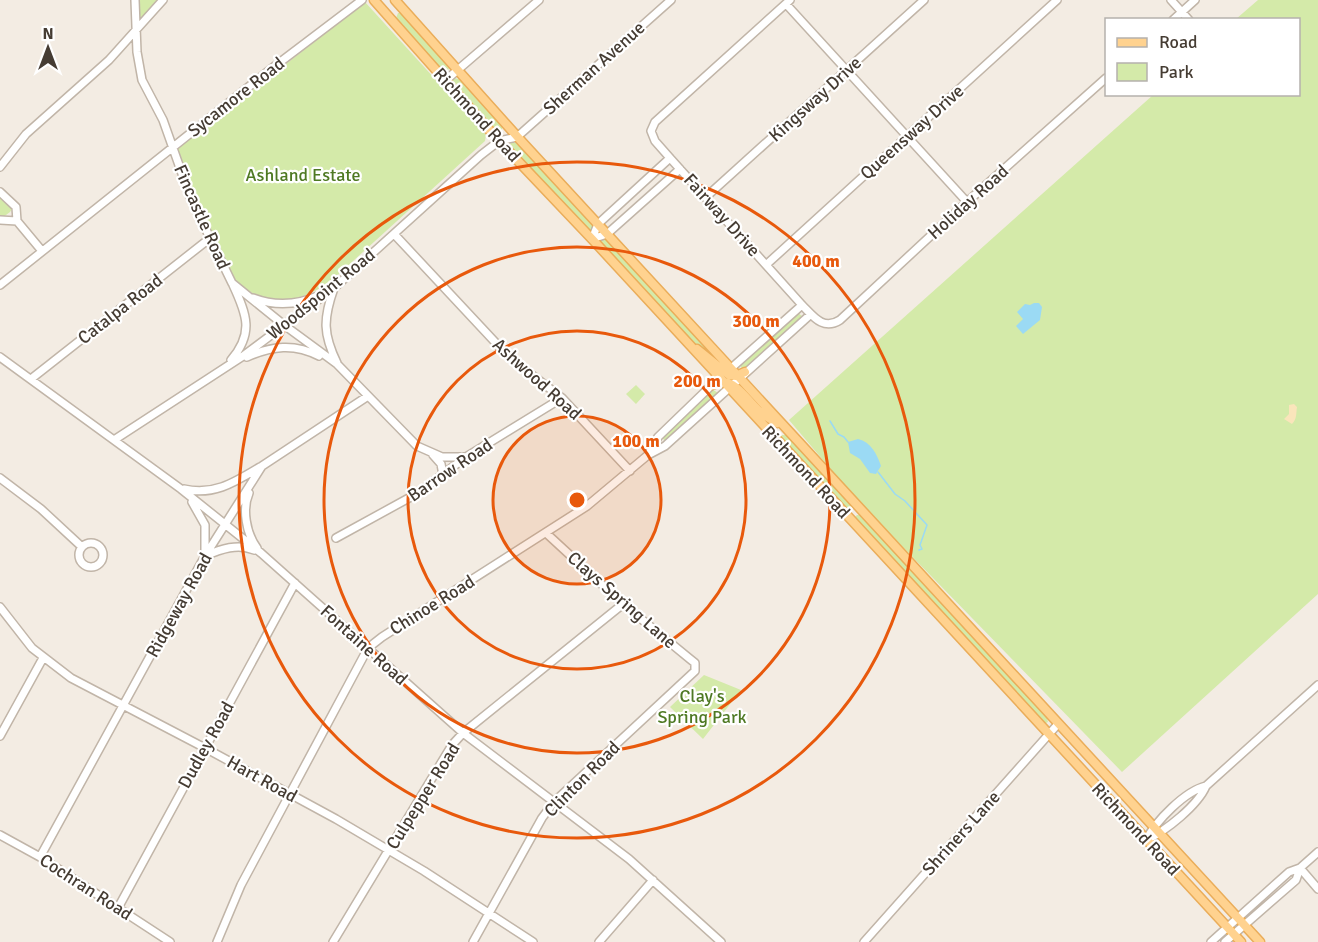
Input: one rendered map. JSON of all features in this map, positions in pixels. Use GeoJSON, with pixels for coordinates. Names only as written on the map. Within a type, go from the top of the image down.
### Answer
{"type":"FeatureCollection","features":[{"type":"Feature","properties":{"kind":"main road","name":"Richmond Road"},"geometry":{"type":"LineString","coordinates":[[374,0],[499,141],[684,340],[713,360],[724,380]]}},
{"type":"Feature","properties":{"kind":"main road","name":"Richmond Road"},"geometry":{"type":"LineString","coordinates":[[398,1],[517,137],[607,234],[724,380],[1238,939]]}},
{"type":"Feature","properties":{"kind":"main road","name":"Richmond Road"},"geometry":{"type":"LineString","coordinates":[[741,375],[785,428],[1260,942]]}},
{"type":"Feature","properties":{"kind":"main road"},"geometry":{"type":"LineString","coordinates":[[724,380],[741,375]]}},
{"type":"Feature","properties":{"kind":"main road"},"geometry":{"type":"LineString","coordinates":[[724,380],[763,414],[785,428]]}},
{"type":"Feature","properties":{"kind":"street","name":"Fincastle Road"},"geometry":{"type":"LineString","coordinates":[[135,0],[139,71],[163,120],[185,185],[232,283],[284,326],[337,364],[412,442],[433,455],[441,464],[443,475]]}},
{"type":"Feature","properties":{"kind":"street"},"geometry":{"type":"LineString","coordinates":[[0,167],[38,122],[91,77],[163,0]]}},
{"type":"Feature","properties":{"kind":"street","name":"Sycamore Road"},"geometry":{"type":"LineString","coordinates":[[0,285],[171,148],[362,0]]}},
{"type":"Feature","properties":{"kind":"street"},"geometry":{"type":"LineString","coordinates":[[446,80],[539,0]]}},
{"type":"Feature","properties":{"kind":"street","name":"Sherman Avenue"},"geometry":{"type":"LineString","coordinates":[[517,137],[671,0]]}},
{"type":"Feature","properties":{"kind":"street","name":"Kingsway Drive"},"geometry":{"type":"LineString","coordinates":[[706,197],[924,0]]}},
{"type":"Feature","properties":{"kind":"street","name":"Queensway Drive"},"geometry":{"type":"LineString","coordinates":[[767,264],[1057,0]]}},
{"type":"Feature","properties":{"kind":"street"},"geometry":{"type":"LineString","coordinates":[[1171,0],[1187,18]]}},
{"type":"Feature","properties":{"kind":"street"},"geometry":{"type":"LineString","coordinates":[[1175,18],[1195,0]]}},
{"type":"Feature","properties":{"kind":"street"},"geometry":{"type":"LineString","coordinates":[[386,13],[398,1]]}},
{"type":"Feature","properties":{"kind":"street"},"geometry":{"type":"LineString","coordinates":[[788,2],[967,202]]}},
{"type":"Feature","properties":{"kind":"street","name":"Fairway Drive"},"geometry":{"type":"LineString","coordinates":[[788,2],[655,122],[651,131],[653,137],[670,158],[802,305],[819,322],[830,325]]}},
{"type":"Feature","properties":{"kind":"street","name":"Holiday Road"},"geometry":{"type":"LineString","coordinates":[[830,325],[840,320],[967,202],[1105,80]]}},
{"type":"Feature","properties":{"kind":"street","name":"Woodspoint Road"},"geometry":{"type":"LineString","coordinates":[[114,440],[284,326],[333,288],[481,155],[499,141],[517,137]]}},
{"type":"Feature","properties":{"kind":"street"},"geometry":{"type":"LineString","coordinates":[[592,239],[598,224],[670,158]]}},
{"type":"Feature","properties":{"kind":"street"},"geometry":{"type":"LineString","coordinates":[[592,239],[607,234],[680,169]]}},
{"type":"Feature","properties":{"kind":"street"},"geometry":{"type":"LineString","coordinates":[[0,192],[14,206],[17,221],[42,251]]}},
{"type":"Feature","properties":{"kind":"street"},"geometry":{"type":"LineString","coordinates":[[2,220],[16,210]]}},
{"type":"Feature","properties":{"kind":"street"},"geometry":{"type":"LineString","coordinates":[[2,220],[17,221]]}},
{"type":"Feature","properties":{"kind":"street","name":"Ashwood Road"},"geometry":{"type":"LineString","coordinates":[[394,234],[510,358],[562,398],[630,471]]}},
{"type":"Feature","properties":{"kind":"street","name":"Catalpa Road"},"geometry":{"type":"LineString","coordinates":[[31,380],[209,239]]}},
{"type":"Feature","properties":{"kind":"street"},"geometry":{"type":"LineString","coordinates":[[225,367],[240,346],[247,329],[241,304],[232,283]]}},
{"type":"Feature","properties":{"kind":"street"},"geometry":{"type":"LineString","coordinates":[[245,294],[270,303],[289,304],[308,300],[333,288]]}},
{"type":"Feature","properties":{"kind":"street"},"geometry":{"type":"LineString","coordinates":[[333,288],[325,327],[328,344],[337,364]]}},
{"type":"Feature","properties":{"kind":"street"},"geometry":{"type":"LineString","coordinates":[[724,380],[802,305]]}},
{"type":"Feature","properties":{"kind":"street"},"geometry":{"type":"LineString","coordinates":[[741,375],[812,314]]}},
{"type":"Feature","properties":{"kind":"street"},"geometry":{"type":"LineString","coordinates":[[225,367],[258,352],[286,346],[305,349],[337,364]]}},
{"type":"Feature","properties":{"kind":"street","name":"Fontaine Road"},"geometry":{"type":"LineString","coordinates":[[0,357],[181,489],[261,553],[463,733],[616,849],[721,942]]}},
{"type":"Feature","properties":{"kind":"street","name":"Chinoe Road"},"geometry":{"type":"LineString","coordinates":[[648,455],[658,437],[724,380]]}},
{"type":"Feature","properties":{"kind":"street","name":"Chinoe Road"},"geometry":{"type":"LineString","coordinates":[[217,942],[241,885],[368,648],[603,494],[648,455],[665,446],[724,380]]}},
{"type":"Feature","properties":{"kind":"street","name":"Ridgeway Road"},"geometry":{"type":"LineString","coordinates":[[40,857],[205,556],[262,466],[368,396]]}},
{"type":"Feature","properties":{"kind":"street","name":"Barrow Road"},"geometry":{"type":"LineString","coordinates":[[336,538],[418,493],[466,458],[562,398]]}},
{"type":"Feature","properties":{"kind":"street","name":"Fincastle Road"},"geometry":{"type":"LineString","coordinates":[[433,455],[453,459],[466,458]]}},
{"type":"Feature","properties":{"kind":"street"},"geometry":{"type":"LineString","coordinates":[[181,489],[214,490],[228,486],[262,466]]}},
{"type":"Feature","properties":{"kind":"street"},"geometry":{"type":"LineString","coordinates":[[261,553],[250,536],[246,512],[248,495],[262,466]]}},
{"type":"Feature","properties":{"kind":"street"},"geometry":{"type":"LineString","coordinates":[[0,478],[41,509],[82,547]]}},
{"type":"Feature","properties":{"kind":"street"},"geometry":{"type":"LineString","coordinates":[[181,489],[198,509],[205,525],[205,556],[235,547],[249,548],[261,553]]}},
{"type":"Feature","properties":{"kind":"street","name":"Clays Spring Lane"},"geometry":{"type":"LineString","coordinates":[[546,533],[623,604],[690,659],[696,667]]}},
{"type":"Feature","properties":{"kind":"street","name":"Dudley Road"},"geometry":{"type":"LineString","coordinates":[[118,908],[295,583]]}},
{"type":"Feature","properties":{"kind":"street","name":"Culpepper Road"},"geometry":{"type":"LineString","coordinates":[[333,942],[447,752],[463,733],[623,604]]}},
{"type":"Feature","properties":{"kind":"street","name":"Hart Road"},"geometry":{"type":"LineString","coordinates":[[0,607],[25,640],[43,658],[71,678],[291,795],[388,851],[533,942]]}},
{"type":"Feature","properties":{"kind":"street"},"geometry":{"type":"LineString","coordinates":[[0,735],[43,658]]}},
{"type":"Feature","properties":{"kind":"street","name":"Clinton Road"},"geometry":{"type":"LineString","coordinates":[[473,942],[542,818],[554,802],[696,667]]}},
{"type":"Feature","properties":{"kind":"street"},"geometry":{"type":"LineString","coordinates":[[1146,840],[1202,795],[1206,786],[1318,685]]}},
{"type":"Feature","properties":{"kind":"street","name":"Shriners Lane"},"geometry":{"type":"LineString","coordinates":[[864,942],[1058,724]]}},
{"type":"Feature","properties":{"kind":"street","name":"Cochran Road"},"geometry":{"type":"LineString","coordinates":[[0,835],[40,857],[170,942]]}},
{"type":"Feature","properties":{"kind":"street"},"geometry":{"type":"LineString","coordinates":[[1211,942],[1289,872],[1300,868],[1318,852]]}},
{"type":"Feature","properties":{"kind":"street"},"geometry":{"type":"LineString","coordinates":[[1300,868],[1318,889]]}},
{"type":"Feature","properties":{"kind":"street"},"geometry":{"type":"LineString","coordinates":[[1225,942],[1238,939],[1245,926],[1296,880],[1300,868]]}},
{"type":"Feature","properties":{"kind":"street"},"geometry":{"type":"LineString","coordinates":[[599,942],[653,880]]}},
{"type":"Feature","properties":{"kind":"green space"},"geometry":{"type":"Polygon","coordinates":[[[138,0],[157,0],[139,21],[138,0]]]}},
{"type":"Feature","properties":{"kind":"green space"},"geometry":{"type":"Polygon","coordinates":[[[1258,0],[1318,0],[1318,594],[1122,772],[857,500],[789,420],[1152,96],[1300,96],[1300,18],[1237,18],[1258,0]]]}},
{"type":"Feature","properties":{"kind":"green space","name":"Ashland Estate"},"geometry":{"type":"Polygon","coordinates":[[[365,2],[486,135],[485,141],[330,282],[307,295],[295,298],[272,300],[261,297],[238,283],[232,275],[217,246],[176,150],[365,2]]]}},
{"type":"Feature","properties":{"kind":"green space"},"geometry":{"type":"Polygon","coordinates":[[[398,13],[405,16],[449,68],[447,73],[443,73],[396,18],[398,13]]]}},
{"type":"Feature","properties":{"kind":"green space"},"geometry":{"type":"Polygon","coordinates":[[[453,78],[459,79],[502,127],[502,132],[496,133],[451,82],[453,78]]]}},
{"type":"Feature","properties":{"kind":"green space"},"geometry":{"type":"Polygon","coordinates":[[[516,143],[593,225],[593,231],[588,231],[512,149],[510,144],[516,143]]]}},
{"type":"Feature","properties":{"kind":"green space"},"geometry":{"type":"Polygon","coordinates":[[[0,198],[12,209],[2,218],[0,217],[0,198]]]}},
{"type":"Feature","properties":{"kind":"green space"},"geometry":{"type":"Polygon","coordinates":[[[603,238],[726,368],[683,334],[599,243],[603,238]]]}},
{"type":"Feature","properties":{"kind":"green space"},"geometry":{"type":"Polygon","coordinates":[[[798,313],[802,316],[801,319],[744,370],[741,367],[740,364],[798,313]]]}},
{"type":"Feature","properties":{"kind":"green space"},"geometry":{"type":"Polygon","coordinates":[[[636,385],[645,394],[636,404],[626,394],[636,385]]]}},
{"type":"Feature","properties":{"kind":"green space"},"geometry":{"type":"Polygon","coordinates":[[[712,389],[718,393],[717,396],[666,441],[663,439],[662,437],[712,389]]]}},
{"type":"Feature","properties":{"kind":"green space"},"geometry":{"type":"Polygon","coordinates":[[[782,435],[786,435],[852,505],[852,512],[848,512],[780,439],[782,435]]]}},
{"type":"Feature","properties":{"kind":"green space"},"geometry":{"type":"Polygon","coordinates":[[[860,515],[1047,718],[1048,722],[1044,724],[854,518],[860,515]]]}},
{"type":"Feature","properties":{"kind":"green space","name":"Clay's Spring Park"},"geometry":{"type":"Polygon","coordinates":[[[704,675],[741,690],[703,739],[670,707],[704,675]]]}},
{"type":"Feature","properties":{"kind":"sand"},"geometry":{"type":"Polygon","coordinates":[[[1294,404],[1297,407],[1296,418],[1292,424],[1284,419],[1289,414],[1289,405],[1294,404]]]}},
{"type":"Feature","properties":{"kind":"water"},"geometry":{"type":"Polygon","coordinates":[[[1039,303],[1042,307],[1040,320],[1023,334],[1016,326],[1023,319],[1017,312],[1025,304],[1039,303]]]}},
{"type":"Feature","properties":{"kind":"water"},"geometry":{"type":"Polygon","coordinates":[[[858,439],[870,446],[878,457],[881,466],[876,474],[870,473],[860,459],[850,453],[848,442],[858,439]]]}},
{"type":"Feature","properties":{"kind":"waterway"},"geometry":{"type":"LineString","coordinates":[[830,421],[838,434],[848,442]]}},
{"type":"Feature","properties":{"kind":"waterway"},"geometry":{"type":"LineString","coordinates":[[878,472],[895,494],[905,501],[927,525],[920,545],[922,549],[919,550]]}}]}
